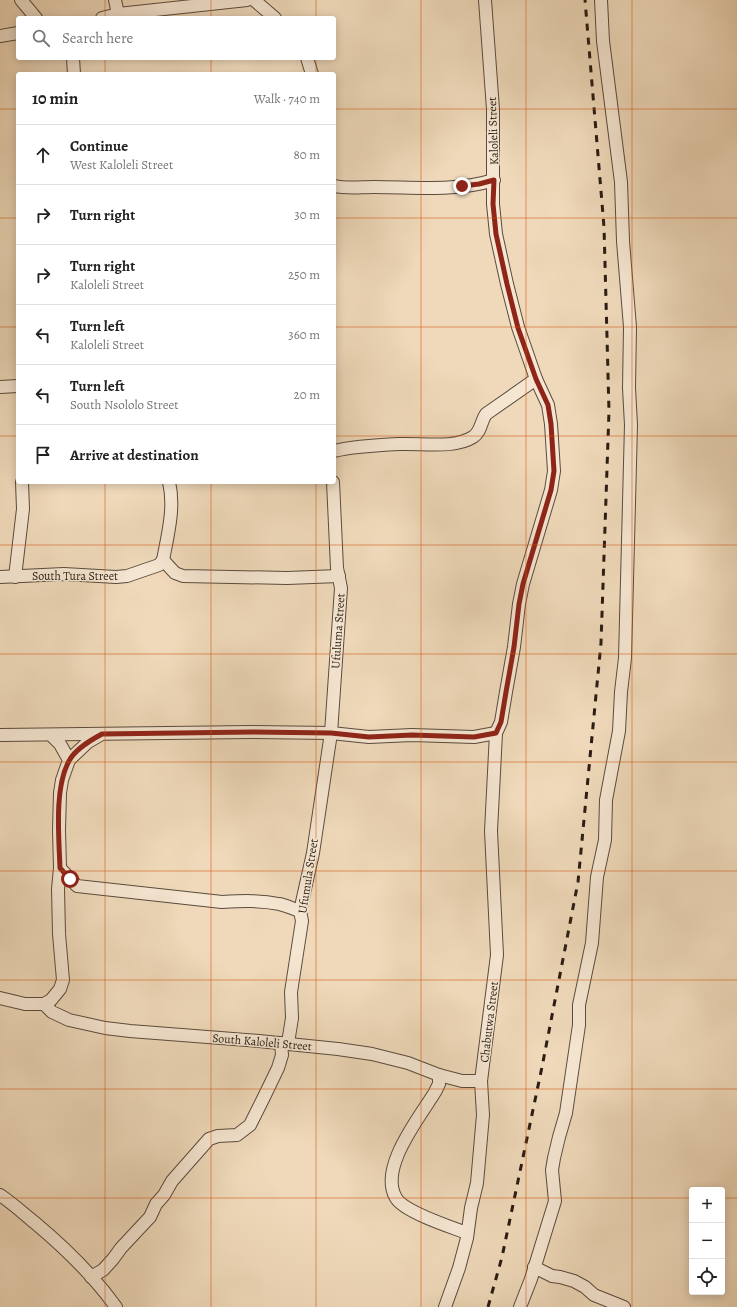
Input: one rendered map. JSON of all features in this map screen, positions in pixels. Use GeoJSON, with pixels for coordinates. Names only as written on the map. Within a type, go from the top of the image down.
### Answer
{"type":"FeatureCollection","features":[{"type":"Feature","properties":{"kind":"street"},"geometry":{"type":"LineString","coordinates":[[21,0],[34,16]]}},
{"type":"Feature","properties":{"kind":"street"},"geometry":{"type":"LineString","coordinates":[[115,0],[118,14]]}},
{"type":"Feature","properties":{"kind":"street"},"geometry":{"type":"LineString","coordinates":[[110,16],[216,2],[247,0]]}},
{"type":"Feature","properties":{"kind":"street"},"geometry":{"type":"LineString","coordinates":[[254,0],[273,16]]}},
{"type":"Feature","properties":{"kind":"street","name":"Kaloleli Street"},"geometry":{"type":"LineString","coordinates":[[485,0],[493,109],[493,204],[496,234],[518,328],[536,379],[548,405],[551,424],[554,471],[550,497],[523,584],[501,722],[496,733]]}},
{"type":"Feature","properties":{"kind":"street"},"geometry":{"type":"LineString","coordinates":[[520,1307],[554,1201],[552,1170],[566,1113],[579,1025],[580,1005],[592,943],[597,877],[605,840],[606,800],[619,731],[621,692],[625,658],[631,425],[629,388],[630,327],[623,241],[621,182],[603,41],[601,0]]}},
{"type":"Feature","properties":{"kind":"street"},"geometry":{"type":"LineString","coordinates":[[0,36],[16,33]]}},
{"type":"Feature","properties":{"kind":"street"},"geometry":{"type":"LineString","coordinates":[[74,60],[74,72]]}},
{"type":"Feature","properties":{"kind":"street"},"geometry":{"type":"LineString","coordinates":[[308,60],[311,72]]}},
{"type":"Feature","properties":{"kind":"street"},"geometry":{"type":"LineString","coordinates":[[336,186],[345,188],[439,187],[479,184],[494,180]]}},
{"type":"Feature","properties":{"kind":"street"},"geometry":{"type":"LineString","coordinates":[[336,451],[385,445],[435,445],[466,441],[477,433],[486,414],[536,379]]}},
{"type":"Feature","properties":{"kind":"street"},"geometry":{"type":"LineString","coordinates":[[0,387],[16,386]]}},
{"type":"Feature","properties":{"kind":"street"},"geometry":{"type":"LineString","coordinates":[[15,577],[23,509],[22,484]]}},
{"type":"Feature","properties":{"kind":"street"},"geometry":{"type":"LineString","coordinates":[[170,484],[172,492],[171,516],[163,560],[175,573],[183,576],[287,578],[339,576]]}},
{"type":"Feature","properties":{"kind":"street","name":"Ufuluma Street"},"geometry":{"type":"LineString","coordinates":[[331,733],[341,588],[335,532],[333,484]]}},
{"type":"Feature","properties":{"kind":"street","name":"South Tura Street"},"geometry":{"type":"LineString","coordinates":[[0,577],[64,574],[116,577],[127,576],[159,565],[163,560]]}},
{"type":"Feature","properties":{"kind":"street"},"geometry":{"type":"LineString","coordinates":[[0,735],[252,732],[331,733],[369,737],[412,735],[474,737],[496,733]]}},
{"type":"Feature","properties":{"kind":"street","name":"Ufumula Street"},"geometry":{"type":"LineString","coordinates":[[91,1277],[102,1270],[113,1259],[121,1248],[150,1217],[156,1204],[164,1195],[172,1181],[209,1139],[218,1136],[236,1135],[250,1125],[278,1068],[292,1018],[291,992],[302,921],[300,911],[313,853],[331,733]]}},
{"type":"Feature","properties":{"kind":"street","name":"Chabutwa Street"},"geometry":{"type":"LineString","coordinates":[[445,1307],[459,1268],[477,1183],[483,1115],[481,1082],[497,955],[492,831],[496,733]]}},
{"type":"Feature","properties":{"kind":"street"},"geometry":{"type":"LineString","coordinates":[[50,734],[60,744],[69,760]]}},
{"type":"Feature","properties":{"kind":"street"},"geometry":{"type":"LineString","coordinates":[[0,998],[26,1004],[44,1004],[51,1000],[60,989],[63,980],[59,934],[58,889],[60,868],[60,792],[69,760],[88,742],[102,734]]}},
{"type":"Feature","properties":{"kind":"street"},"geometry":{"type":"LineString","coordinates":[[60,868],[77,886],[222,902],[264,902],[280,904],[300,911]]}},
{"type":"Feature","properties":{"kind":"street"},"geometry":{"type":"LineString","coordinates":[[59,905],[77,886]]}},
{"type":"Feature","properties":{"kind":"street","name":"South Kaloleli Street"},"geometry":{"type":"LineString","coordinates":[[44,1004],[52,1012],[69,1020],[105,1028],[338,1049],[372,1054],[408,1063],[439,1075],[462,1081],[481,1082]]}},
{"type":"Feature","properties":{"kind":"street"},"geometry":{"type":"LineString","coordinates":[[439,1075],[439,1084],[435,1092],[401,1145],[394,1162],[392,1189],[396,1199],[408,1208],[430,1220],[467,1233]]}},
{"type":"Feature","properties":{"kind":"street"},"geometry":{"type":"LineString","coordinates":[[0,1195],[10,1201],[58,1242],[91,1277],[116,1307]]}},
{"type":"Feature","properties":{"kind":"street"},"geometry":{"type":"LineString","coordinates":[[534,1267],[552,1276],[574,1281],[585,1287],[594,1295],[624,1307]]}},
{"type":"Feature","properties":{"kind":"railway"},"geometry":{"type":"LineString","coordinates":[[488,1307],[502,1257],[542,1067],[578,882],[601,643],[609,411],[604,227],[585,0]]}},
{"type":"Feature","properties":{"kind":"route"},"geometry":{"type":"LineString","coordinates":[[70,879],[60,868],[59,830],[60,792],[62,780],[69,760],[88,742],[102,734],[252,732],[331,733],[369,737],[412,735],[474,737],[496,733],[501,722],[523,584],[546,510],[554,471],[551,424],[548,405],[536,379],[518,328],[496,234],[493,204],[494,180],[462,186]]}}]}
